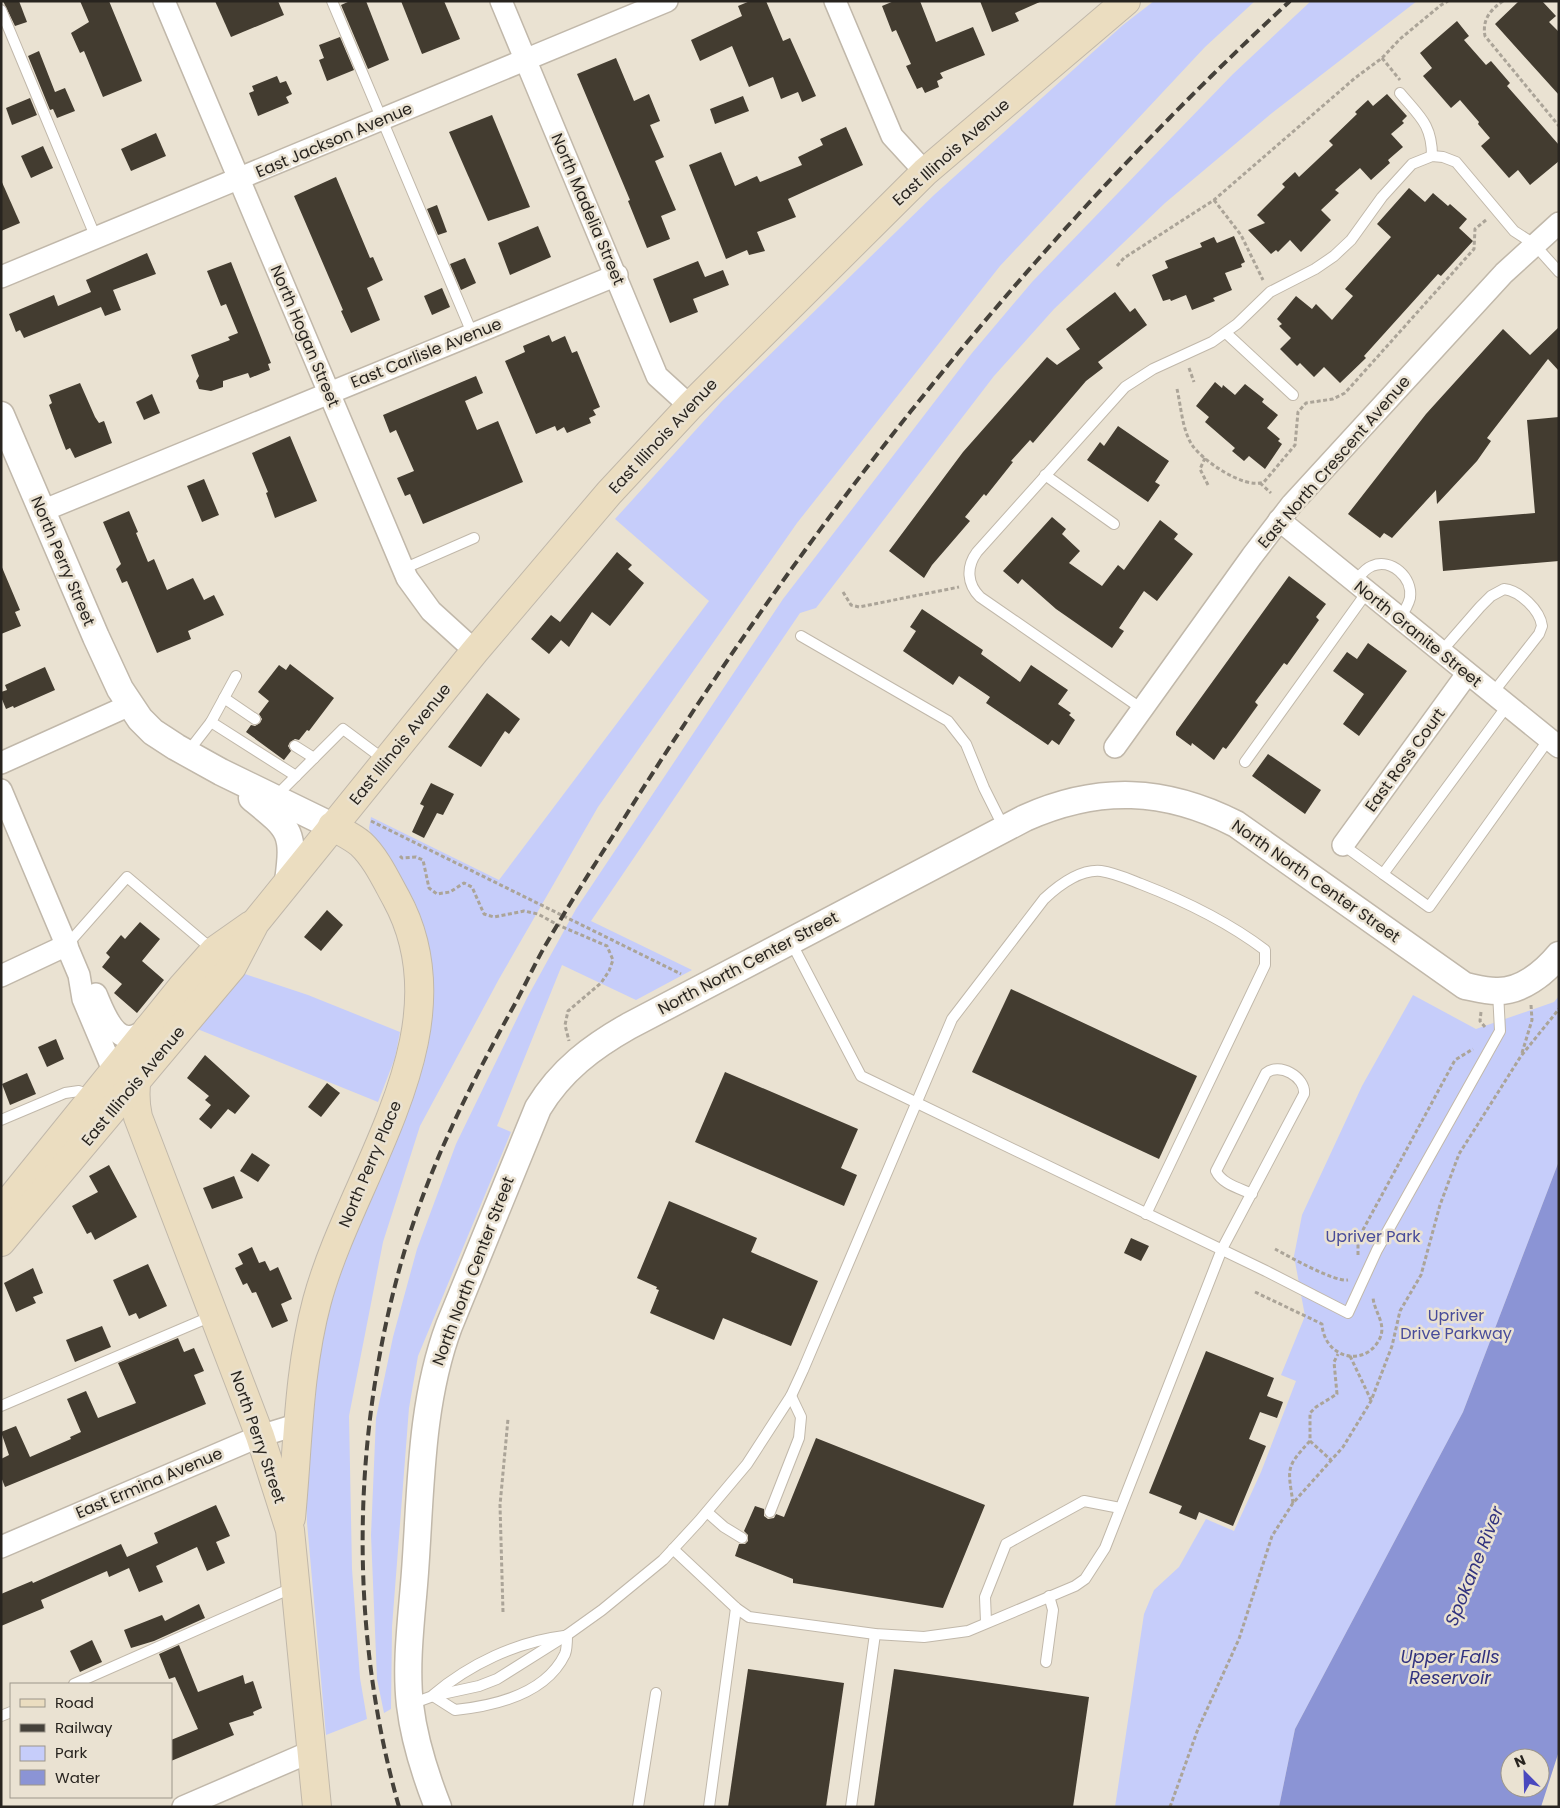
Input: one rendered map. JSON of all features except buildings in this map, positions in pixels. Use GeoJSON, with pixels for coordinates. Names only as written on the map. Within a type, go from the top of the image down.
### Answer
{"type":"FeatureCollection","features":[{"type":"Feature","properties":{"kind":"main road","name":"East Illinois Avenue"},"geometry":{"type":"LineString","coordinates":[[1,1211],[91,1098],[124,1076],[232,967],[255,923],[288,881],[387,762],[475,651],[609,493],[690,406],[925,172],[1126,1]]}},
{"type":"Feature","properties":{"kind":"main road","name":"North Perry Place"},"geometry":{"type":"LineString","coordinates":[[290,1530],[304,1364],[317,1300],[341,1235],[402,1087],[418,1016],[419,966],[407,919],[381,870],[362,844],[332,826]]}},
{"type":"Feature","properties":{"kind":"main road","name":"East Illinois Avenue"},"geometry":{"type":"LineString","coordinates":[[148,1029],[214,951],[255,923]]}},
{"type":"Feature","properties":{"kind":"main road"},"geometry":{"type":"LineString","coordinates":[[124,1076],[148,1029]]}},
{"type":"Feature","properties":{"kind":"main road","name":"East Illinois Avenue"},"geometry":{"type":"LineString","coordinates":[[1,1242],[87,1141],[124,1076]]}},
{"type":"Feature","properties":{"kind":"main road","name":"North Perry Street"},"geometry":{"type":"LineString","coordinates":[[124,1076],[146,1141],[260,1436],[290,1530],[310,1752],[317,1807]]}},
{"type":"Feature","properties":{"kind":"main road"},"geometry":{"type":"LineString","coordinates":[[87,1141],[110,1130],[134,1132],[146,1141]]}},
{"type":"Feature","properties":{"kind":"street","name":"North Hogan Street"},"geometry":{"type":"LineString","coordinates":[[164,1],[407,578],[431,611],[475,651]]}},
{"type":"Feature","properties":{"kind":"street","name":"North Madelia Street"},"geometry":{"type":"LineString","coordinates":[[501,1],[617,275],[657,376],[690,406]]}},
{"type":"Feature","properties":{"kind":"street","name":"East Jackson Avenue"},"geometry":{"type":"LineString","coordinates":[[1,277],[666,1]]}},
{"type":"Feature","properties":{"kind":"street"},"geometry":{"type":"LineString","coordinates":[[835,1],[892,136],[925,172]]}},
{"type":"Feature","properties":{"kind":"street","name":"East North Crescent Avenue"},"geometry":{"type":"LineString","coordinates":[[1115,746],[1279,520],[1504,272],[1559,223]]}},
{"type":"Feature","properties":{"kind":"street","name":"East Carlisle Avenue"},"geometry":{"type":"LineString","coordinates":[[42,511],[617,275]]}},
{"type":"Feature","properties":{"kind":"street","name":"North Perry Street"},"geometry":{"type":"LineString","coordinates":[[1,415],[96,637],[130,705]]}},
{"type":"Feature","properties":{"kind":"street","name":"North Granite Street"},"geometry":{"type":"LineString","coordinates":[[1279,520],[1440,653],[1554,743]]}},
{"type":"Feature","properties":{"kind":"street","name":"East Ross Court"},"geometry":{"type":"LineString","coordinates":[[1343,845],[1467,674]]}},
{"type":"Feature","properties":{"kind":"street"},"geometry":{"type":"LineString","coordinates":[[1,763],[130,705],[153,732],[187,753],[221,772],[332,826]]}},
{"type":"Feature","properties":{"kind":"street"},"geometry":{"type":"LineString","coordinates":[[221,772],[279,820],[288,834],[292,854],[288,881]]}},
{"type":"Feature","properties":{"kind":"street","name":"North Perry Street"},"geometry":{"type":"LineString","coordinates":[[1,790],[79,975],[83,999],[124,1076]]}},
{"type":"Feature","properties":{"kind":"street","name":"North North Center Street"},"geometry":{"type":"LineString","coordinates":[[438,1807],[424,1768],[421,1700],[409,1674],[426,1424],[430,1395],[440,1348],[538,1108],[551,1087],[580,1057],[609,1037],[704,986],[1005,829],[1050,808],[1095,797],[1147,795],[1198,806],[1246,830],[1465,986],[1490,990]]}},
{"type":"Feature","properties":{"kind":"street"},"geometry":{"type":"LineString","coordinates":[[1,976],[67,945]]}},
{"type":"Feature","properties":{"kind":"street"},"geometry":{"type":"LineString","coordinates":[[1490,990],[1529,982],[1559,956]]}},
{"type":"Feature","properties":{"kind":"street","name":"North Perry Street"},"geometry":{"type":"LineString","coordinates":[[79,975],[96,993],[114,1029],[126,1037],[134,1036],[148,1029]]}},
{"type":"Feature","properties":{"kind":"street","name":"East Ermina Avenue"},"geometry":{"type":"LineString","coordinates":[[1,1547],[260,1436],[300,1424]]}},
{"type":"Feature","properties":{"kind":"street"},"geometry":{"type":"LineString","coordinates":[[183,1807],[310,1752]]}},
{"type":"Feature","properties":{"kind":"lane"},"geometry":{"type":"LineString","coordinates":[[332,1],[472,333]]}},
{"type":"Feature","properties":{"kind":"lane"},"geometry":{"type":"LineString","coordinates":[[1,10],[96,238]]}},
{"type":"Feature","properties":{"kind":"lane"},"geometry":{"type":"LineString","coordinates":[[1400,93],[1428,127],[1432,138],[1432,156]]}},
{"type":"Feature","properties":{"kind":"lane"},"geometry":{"type":"LineString","coordinates":[[1142,709],[986,602],[976,593],[969,569],[974,556],[1045,475],[1081,438],[1115,396],[1135,380],[1202,348],[1226,332],[1270,292],[1315,269],[1334,256],[1351,240],[1374,207],[1406,170],[1418,161],[1432,156],[1443,157],[1456,162],[1514,231],[1534,244],[1559,272]]}},
{"type":"Feature","properties":{"kind":"lane"},"geometry":{"type":"LineString","coordinates":[[1226,332],[1293,396]]}},
{"type":"Feature","properties":{"kind":"lane"},"geometry":{"type":"LineString","coordinates":[[1045,475],[1114,524]]}},
{"type":"Feature","properties":{"kind":"lane"},"geometry":{"type":"LineString","coordinates":[[403,569],[474,538]]}},
{"type":"Feature","properties":{"kind":"lane"},"geometry":{"type":"LineString","coordinates":[[1245,762],[1361,587],[1371,566],[1380,563],[1392,565],[1403,575],[1410,590],[1407,607],[1399,619]]}},
{"type":"Feature","properties":{"kind":"lane"},"geometry":{"type":"LineString","coordinates":[[1383,874],[1499,700],[1542,626],[1536,612],[1524,598],[1504,589],[1491,596],[1440,653]]}},
{"type":"Feature","properties":{"kind":"lane"},"geometry":{"type":"LineString","coordinates":[[801,636],[948,720],[966,744],[984,788],[1005,829]]}},
{"type":"Feature","properties":{"kind":"lane"},"geometry":{"type":"LineString","coordinates":[[187,753],[211,722],[236,676]]}},
{"type":"Feature","properties":{"kind":"lane"},"geometry":{"type":"LineString","coordinates":[[224,698],[255,719]]}},
{"type":"Feature","properties":{"kind":"lane"},"geometry":{"type":"LineString","coordinates":[[211,722],[296,776]]}},
{"type":"Feature","properties":{"kind":"lane"},"geometry":{"type":"LineString","coordinates":[[274,798],[343,729],[387,762]]}},
{"type":"Feature","properties":{"kind":"lane"},"geometry":{"type":"LineString","coordinates":[[1343,845],[1430,907],[1554,743]]}},
{"type":"Feature","properties":{"kind":"lane"},"geometry":{"type":"LineString","coordinates":[[295,746],[314,758]]}},
{"type":"Feature","properties":{"kind":"lane"},"geometry":{"type":"LineString","coordinates":[[421,1700],[461,1692],[490,1682],[567,1635],[642,1580],[707,1512],[747,1464],[791,1396],[952,1019],[1044,899],[1057,886],[1076,876],[1100,871],[1116,875],[1184,901],[1265,950],[1266,965],[1146,1214]]}},
{"type":"Feature","properties":{"kind":"lane"},"geometry":{"type":"LineString","coordinates":[[67,945],[128,876],[214,951]]}},
{"type":"Feature","properties":{"kind":"lane"},"geometry":{"type":"LineString","coordinates":[[790,941],[861,1076],[1222,1249],[1348,1313],[1377,1250],[1500,1031],[1490,990]]}},
{"type":"Feature","properties":{"kind":"lane"},"geometry":{"type":"LineString","coordinates":[[673,1549],[736,1608],[750,1617],[875,1634],[924,1637],[968,1631],[1075,1586],[1085,1578],[1105,1548],[1222,1249],[1252,1194],[1304,1094],[1305,1087],[1302,1081],[1279,1068],[1271,1068],[1266,1073],[1216,1171],[1219,1177],[1226,1182],[1252,1194]]}},
{"type":"Feature","properties":{"kind":"lane"},"geometry":{"type":"LineString","coordinates":[[1,1120],[65,1093],[79,1091],[91,1098]]}},
{"type":"Feature","properties":{"kind":"lane"},"geometry":{"type":"LineString","coordinates":[[1,1406],[214,1315]]}},
{"type":"Feature","properties":{"kind":"lane"},"geometry":{"type":"LineString","coordinates":[[770,1512],[799,1438],[801,1417],[791,1396]]}},
{"type":"Feature","properties":{"kind":"lane"},"geometry":{"type":"LineString","coordinates":[[986,1622],[985,1597],[1006,1544],[1084,1501],[1121,1504]]}},
{"type":"Feature","properties":{"kind":"lane"},"geometry":{"type":"LineString","coordinates":[[707,1512],[724,1527],[742,1538]]}},
{"type":"Feature","properties":{"kind":"lane"},"geometry":{"type":"LineString","coordinates":[[76,1683],[294,1587]]}},
{"type":"Feature","properties":{"kind":"lane"},"geometry":{"type":"LineString","coordinates":[[1046,1662],[1053,1610],[1049,1596]]}},
{"type":"Feature","properties":{"kind":"lane"},"geometry":{"type":"LineString","coordinates":[[709,1807],[736,1608]]}},
{"type":"Feature","properties":{"kind":"lane"},"geometry":{"type":"LineString","coordinates":[[851,1807],[875,1634]]}},
{"type":"Feature","properties":{"kind":"lane"},"geometry":{"type":"LineString","coordinates":[[421,1700],[483,1661],[542,1639],[567,1635]]}},
{"type":"Feature","properties":{"kind":"lane"},"geometry":{"type":"LineString","coordinates":[[421,1700],[455,1710],[497,1702],[529,1690],[546,1678],[565,1654],[567,1635]]}},
{"type":"Feature","properties":{"kind":"lane"},"geometry":{"type":"LineString","coordinates":[[638,1807],[656,1693]]}},
{"type":"Feature","properties":{"kind":"path"},"geometry":{"type":"LineString","coordinates":[[1117,266],[1136,250],[1214,200],[1356,78],[1382,58],[1400,39],[1441,4],[1448,1]]}},
{"type":"Feature","properties":{"kind":"path"},"geometry":{"type":"LineString","coordinates":[[1503,1],[1491,10],[1486,19],[1485,36],[1559,126]]}},
{"type":"Feature","properties":{"kind":"path"},"geometry":{"type":"LineString","coordinates":[[1382,58],[1403,84],[1400,93]]}},
{"type":"Feature","properties":{"kind":"path"},"geometry":{"type":"LineString","coordinates":[[1214,200],[1241,234],[1263,281]]}},
{"type":"Feature","properties":{"kind":"path"},"geometry":{"type":"LineString","coordinates":[[1177,389],[1192,445],[1206,458],[1248,484],[1260,483],[1295,445],[1298,412],[1306,403],[1334,400],[1345,393],[1474,249],[1475,229],[1486,220]]}},
{"type":"Feature","properties":{"kind":"path"},"geometry":{"type":"LineString","coordinates":[[1206,458],[1200,469],[1208,485]]}},
{"type":"Feature","properties":{"kind":"path"},"geometry":{"type":"LineString","coordinates":[[1260,483],[1271,493]]}},
{"type":"Feature","properties":{"kind":"path"},"geometry":{"type":"LineString","coordinates":[[843,592],[851,605],[859,607],[972,584]]}},
{"type":"Feature","properties":{"kind":"path"},"geometry":{"type":"LineString","coordinates":[[372,821],[564,914],[704,986]]}},
{"type":"Feature","properties":{"kind":"path"},"geometry":{"type":"LineString","coordinates":[[398,853],[402,858],[416,857],[423,860],[429,888],[437,894],[450,892],[464,884],[472,887],[484,914],[494,917],[524,911],[538,914],[558,925],[607,946],[613,960],[609,971],[600,983],[568,1011],[565,1025],[569,1041],[580,1057]]}},
{"type":"Feature","properties":{"kind":"path"},"geometry":{"type":"LineString","coordinates":[[1521,1056],[1532,1020],[1529,982]]}},
{"type":"Feature","properties":{"kind":"path"},"geometry":{"type":"LineString","coordinates":[[1482,1035],[1486,1028],[1480,1020],[1490,990]]}},
{"type":"Feature","properties":{"kind":"path"},"geometry":{"type":"LineString","coordinates":[[1170,1807],[1198,1728],[1239,1639],[1272,1536],[1293,1503],[1343,1447],[1371,1401],[1392,1346],[1400,1311],[1421,1275],[1440,1206],[1459,1154],[1521,1056],[1559,1009]]}},
{"type":"Feature","properties":{"kind":"path"},"geometry":{"type":"LineString","coordinates":[[1358,1263],[1358,1238],[1455,1060],[1474,1049],[1478,1042]]}},
{"type":"Feature","properties":{"kind":"path"},"geometry":{"type":"LineString","coordinates":[[1275,1249],[1342,1281],[1350,1280],[1352,1276]]}},
{"type":"Feature","properties":{"kind":"path"},"geometry":{"type":"LineString","coordinates":[[1293,1503],[1288,1470],[1296,1455],[1310,1441],[1310,1413],[1316,1406],[1337,1394],[1334,1362],[1338,1354]]}},
{"type":"Feature","properties":{"kind":"path"},"geometry":{"type":"LineString","coordinates":[[1350,1356],[1371,1401]]}},
{"type":"Feature","properties":{"kind":"path"},"geometry":{"type":"LineString","coordinates":[[503,1612],[500,1504],[508,1419]]}},
{"type":"Feature","properties":{"kind":"path"},"geometry":{"type":"LineString","coordinates":[[1310,1441],[1331,1460]]}},
{"type":"Feature","properties":{"kind":"green space"},"geometry":{"type":"Polygon","coordinates":[[[1154,1],[1255,1],[1205,47],[1000,266],[797,523],[598,807],[499,979],[420,1126],[383,1242],[349,1416],[352,1569],[360,1678],[367,1719],[326,1735],[307,1523],[304,1440],[315,1336],[427,995],[372,840],[369,828],[371,817],[499,880],[709,601],[615,519],[722,401],[934,195],[1123,25],[1154,1]]]}},
{"type":"Feature","properties":{"kind":"green space"},"geometry":{"type":"Polygon","coordinates":[[[1311,1],[1417,1],[1272,113],[1165,203],[1054,309],[994,376],[816,608],[800,613],[591,921],[692,970],[636,1000],[562,965],[497,1126],[511,1132],[418,1356],[409,1408],[392,1627],[391,1709],[384,1713],[377,1679],[371,1535],[376,1418],[393,1337],[417,1249],[456,1144],[527,998],[576,909],[783,599],[972,353],[1032,282],[1233,74],[1311,1]]]}},
{"type":"Feature","properties":{"kind":"green space"},"geometry":{"type":"Polygon","coordinates":[[[236,971],[308,995],[400,1032],[395,1058],[378,1102],[190,1026],[236,971]]]}},
{"type":"Feature","properties":{"kind":"green space","name":"Upriver Park"},"geometry":{"type":"Polygon","coordinates":[[[1413,995],[1476,1029],[1554,1002],[1559,996],[1559,1161],[1463,1412],[1295,1729],[1279,1807],[1115,1807],[1144,1614],[1154,1590],[1179,1567],[1206,1519],[1234,1531],[1261,1472],[1296,1381],[1281,1375],[1305,1316],[1294,1256],[1302,1215],[1362,1086],[1413,995]]]}},
{"type":"Feature","properties":{"kind":"water","name":"Upper Falls Reservoir"},"geometry":{"type":"Polygon","coordinates":[[[1559,1161],[1559,1751],[1550,1779],[1550,1748],[1500,1748],[1500,1798],[1544,1798],[1541,1807],[1279,1807],[1295,1729],[1463,1412],[1559,1161]]]}},
{"type":"Feature","properties":{"kind":"railway"},"geometry":{"type":"LineString","coordinates":[[399,1807],[382,1736],[370,1664],[364,1592],[363,1519],[367,1446],[376,1374],[391,1303],[410,1233],[431,1175],[468,1092],[541,954],[590,872],[690,716],[765,605],[844,497],[926,392],[1012,289],[1101,190],[1194,94],[1290,1]]}},
{"type":"Feature","properties":{"kind":"park label","name":"Upriver Drive Parkway"},"geometry":{"type":"Point","coordinates":[1456,1324]}},
{"type":"Feature","properties":{"kind":"water label","name":"Spokane River"},"geometry":{"type":"Point","coordinates":[1474,1566]}}]}
